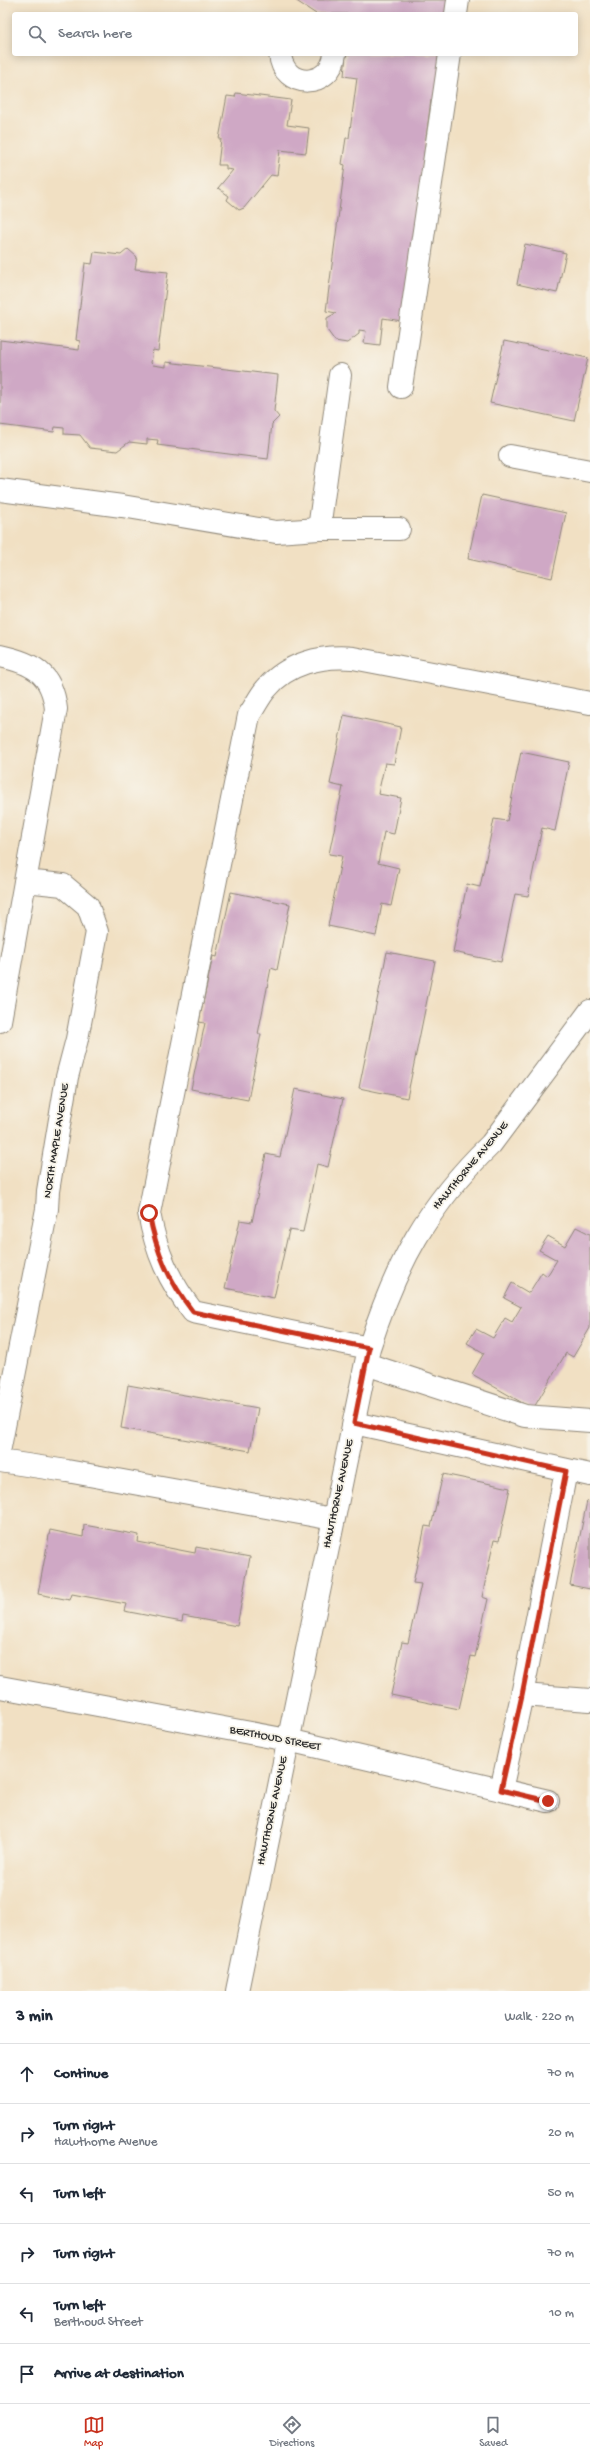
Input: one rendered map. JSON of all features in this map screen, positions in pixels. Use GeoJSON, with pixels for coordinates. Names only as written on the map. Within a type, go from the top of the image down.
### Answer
{"type":"FeatureCollection","features":[{"type":"Feature","properties":{"kind":"street"},"geometry":{"type":"LineString","coordinates":[[456,12],[458,0]]}},
{"type":"Feature","properties":{"kind":"street"},"geometry":{"type":"LineString","coordinates":[[280,56],[283,67],[288,74],[302,81],[318,79],[325,75],[331,69],[335,56]]}},
{"type":"Feature","properties":{"kind":"street"},"geometry":{"type":"LineString","coordinates":[[401,387],[450,56]]}},
{"type":"Feature","properties":{"kind":"street"},"geometry":{"type":"LineString","coordinates":[[319,529],[340,375]]}},
{"type":"Feature","properties":{"kind":"street"},"geometry":{"type":"LineString","coordinates":[[510,456],[590,471]]}},
{"type":"Feature","properties":{"kind":"street"},"geometry":{"type":"LineString","coordinates":[[0,490],[122,506],[276,532],[319,529],[399,529]]}},
{"type":"Feature","properties":{"kind":"street"},"geometry":{"type":"LineString","coordinates":[[0,656],[34,666],[48,681],[54,696],[56,709],[0,1021]]}},
{"type":"Feature","properties":{"kind":"street"},"geometry":{"type":"LineString","coordinates":[[590,703],[353,658],[333,656],[300,664],[288,670],[266,688],[249,715],[149,1213],[154,1238],[165,1270],[176,1289],[193,1312],[367,1356],[525,1416],[590,1421]]}},
{"type":"Feature","properties":{"kind":"street","name":"NORTH MAPLE AVENUE"},"geometry":{"type":"LineString","coordinates":[[0,1447],[47,1209],[48,1191],[67,1077],[77,1039],[97,932],[88,906],[63,884],[25,881]]}},
{"type":"Feature","properties":{"kind":"street","name":"HAWTHORNE AVENUE"},"geometry":{"type":"LineString","coordinates":[[237,1991],[367,1356],[385,1299],[406,1252],[438,1203],[471,1163],[491,1144],[590,1010]]}},
{"type":"Feature","properties":{"kind":"street"},"geometry":{"type":"LineString","coordinates":[[354,1423],[566,1471],[590,1475]]}},
{"type":"Feature","properties":{"kind":"street"},"geometry":{"type":"LineString","coordinates":[[0,1461],[67,1471],[333,1519]]}},
{"type":"Feature","properties":{"kind":"street"},"geometry":{"type":"LineString","coordinates":[[501,1790],[522,1695],[566,1471]]}},
{"type":"Feature","properties":{"kind":"street","name":"BERTHOUD STREET"},"geometry":{"type":"LineString","coordinates":[[0,1687],[288,1740],[548,1801]]}},
{"type":"Feature","properties":{"kind":"street"},"geometry":{"type":"LineString","coordinates":[[522,1695],[590,1700]]}},
{"type":"Feature","properties":{"kind":"building"},"geometry":{"type":"Polygon","coordinates":[[[295,0],[449,0],[447,12],[313,12],[295,0]]]}},
{"type":"Feature","properties":{"kind":"building"},"geometry":{"type":"Polygon","coordinates":[[[346,56],[442,56],[436,100],[431,100],[402,321],[383,318],[380,345],[364,343],[366,331],[359,330],[359,334],[347,343],[335,341],[327,330],[327,318],[336,313],[326,311],[345,165],[342,164],[346,138],[349,138],[357,78],[344,76],[346,56]]]}},
{"type":"Feature","properties":{"kind":"building"},"geometry":{"type":"Polygon","coordinates":[[[236,93],[291,100],[287,125],[309,128],[306,153],[280,150],[277,176],[271,175],[244,208],[239,210],[227,200],[229,196],[218,188],[233,170],[226,169],[226,165],[218,165],[221,139],[219,139],[227,96],[235,97],[236,93]]]}},
{"type":"Feature","properties":{"kind":"building"},"geometry":{"type":"Polygon","coordinates":[[[525,244],[566,253],[557,293],[517,284],[525,244]]]}},
{"type":"Feature","properties":{"kind":"building"},"geometry":{"type":"Polygon","coordinates":[[[128,249],[137,257],[135,269],[168,272],[158,351],[153,350],[151,363],[153,365],[166,367],[166,362],[278,375],[274,411],[279,417],[272,424],[268,459],[157,445],[158,440],[147,439],[147,444],[129,442],[117,451],[90,448],[80,435],[64,434],[64,428],[55,427],[54,432],[0,425],[0,340],[79,350],[80,341],[76,340],[85,263],[92,264],[94,252],[121,255],[128,249]]]}},
{"type":"Feature","properties":{"kind":"building"},"geometry":{"type":"Polygon","coordinates":[[[504,341],[588,358],[574,421],[490,403],[504,341]]]}},
{"type":"Feature","properties":{"kind":"building"},"geometry":{"type":"Polygon","coordinates":[[[482,495],[566,513],[552,578],[468,559],[482,495]]]}},
{"type":"Feature","properties":{"kind":"building"},"geometry":{"type":"Polygon","coordinates":[[[344,715],[401,727],[394,764],[385,763],[378,794],[401,798],[394,834],[384,832],[378,863],[399,868],[391,906],[382,904],[376,936],[328,926],[342,856],[329,854],[343,787],[330,784],[344,715]]]}},
{"type":"Feature","properties":{"kind":"building"},"geometry":{"type":"Polygon","coordinates":[[[521,752],[569,762],[555,831],[542,828],[528,896],[515,894],[501,962],[453,952],[467,884],[480,887],[494,819],[507,821],[521,752]]]}},
{"type":"Feature","properties":{"kind":"building"},"geometry":{"type":"Polygon","coordinates":[[[231,892],[290,904],[277,970],[271,968],[258,1034],[261,1034],[248,1100],[191,1089],[205,1023],[199,1022],[213,956],[217,957],[231,892]]]}},
{"type":"Feature","properties":{"kind":"building"},"geometry":{"type":"Polygon","coordinates":[[[387,952],[435,961],[407,1098],[359,1088],[387,952]]]}},
{"type":"Feature","properties":{"kind":"building"},"geometry":{"type":"Polygon","coordinates":[[[295,1089],[343,1099],[328,1167],[317,1164],[303,1232],[289,1230],[274,1298],[225,1288],[240,1220],[252,1222],[266,1154],[280,1157],[295,1089]]]}},
{"type":"Feature","properties":{"kind":"building"},"geometry":{"type":"Polygon","coordinates":[[[576,1227],[590,1234],[590,1328],[573,1357],[566,1353],[533,1409],[472,1374],[484,1353],[467,1343],[476,1329],[493,1338],[505,1318],[512,1322],[521,1307],[504,1298],[512,1283],[529,1293],[542,1272],[547,1276],[557,1260],[539,1250],[548,1236],[565,1246],[576,1227]]]}},
{"type":"Feature","properties":{"kind":"building"},"geometry":{"type":"Polygon","coordinates":[[[128,1385],[258,1408],[250,1451],[121,1428],[128,1385]]]}},
{"type":"Feature","properties":{"kind":"building"},"geometry":{"type":"Polygon","coordinates":[[[443,1474],[510,1488],[499,1541],[494,1540],[482,1597],[488,1599],[475,1657],[471,1656],[459,1709],[391,1695],[402,1642],[408,1643],[421,1584],[413,1583],[425,1526],[431,1527],[443,1474]]]}},
{"type":"Feature","properties":{"kind":"building"},"geometry":{"type":"Polygon","coordinates":[[[587,1501],[590,1502],[590,1589],[570,1585],[587,1501]]]}},
{"type":"Feature","properties":{"kind":"building"},"geometry":{"type":"Polygon","coordinates":[[[84,1525],[139,1535],[138,1542],[195,1553],[196,1547],[250,1557],[237,1626],[183,1616],[182,1622],[124,1611],[126,1604],[72,1594],[70,1600],[38,1594],[50,1530],[83,1537],[84,1525]]]}},
{"type":"Feature","properties":{"kind":"route"},"geometry":{"type":"LineString","coordinates":[[149,1213],[157,1250],[165,1270],[176,1289],[193,1312],[369,1348],[354,1423],[566,1471],[522,1695],[501,1790],[548,1801]]}}]}
